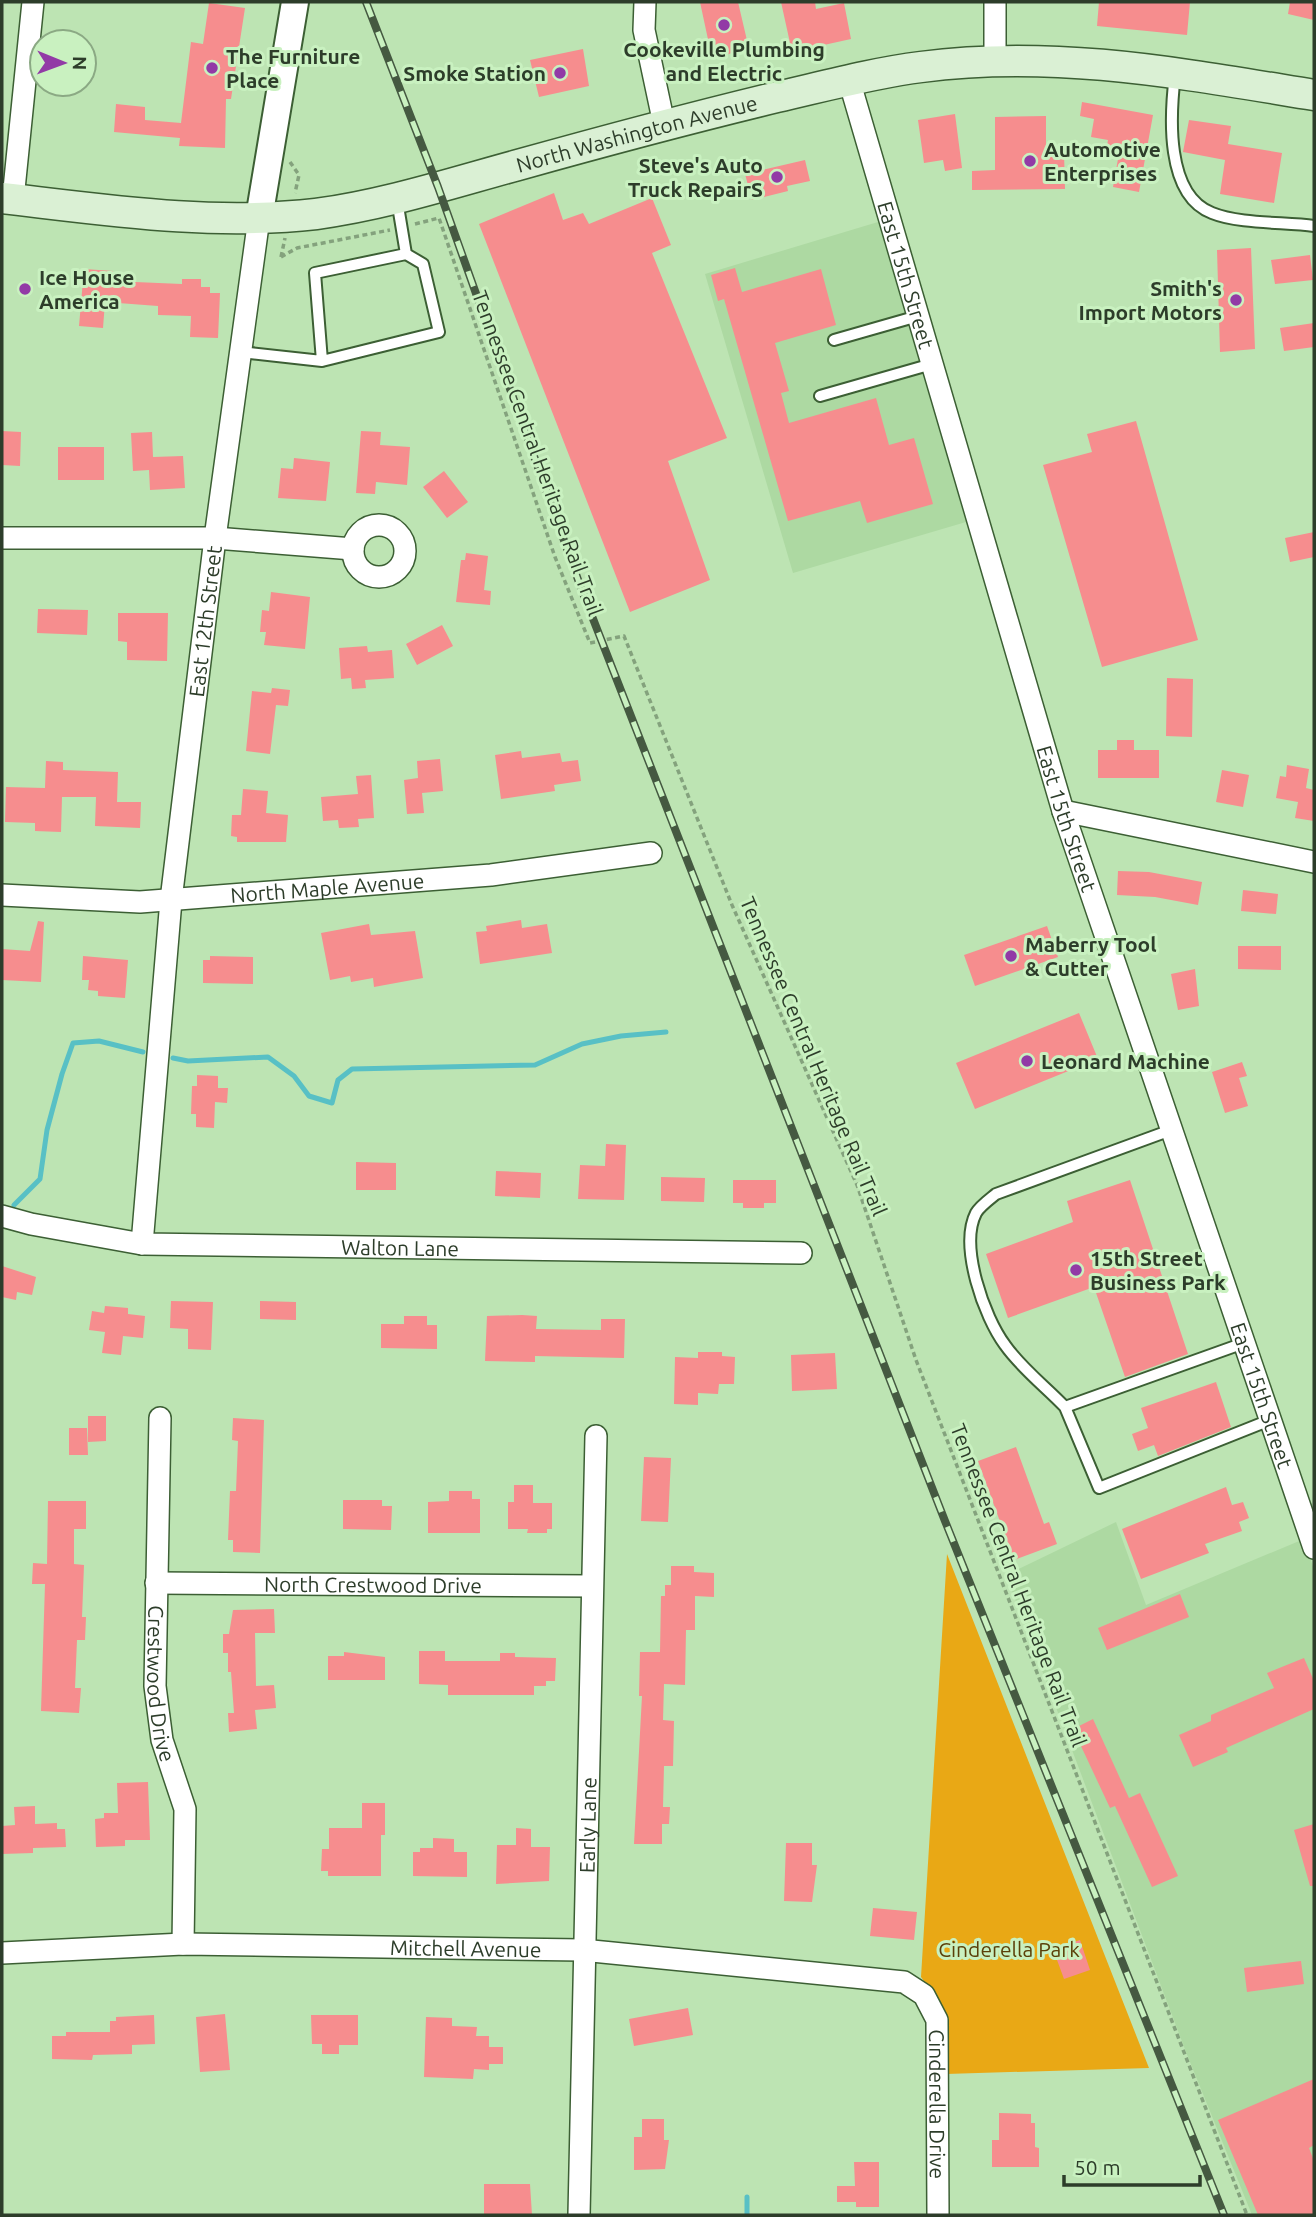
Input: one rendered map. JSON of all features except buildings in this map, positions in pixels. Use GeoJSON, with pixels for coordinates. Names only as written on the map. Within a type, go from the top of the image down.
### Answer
{"type":"FeatureCollection","features":[{"type":"Feature","properties":{"kind":"main road","name":"North Washington Avenue"},"geometry":{"type":"LineString","coordinates":[[7,198],[205,219],[317,214],[397,197],[664,124],[849,80],[921,67],[995,60],[1077,61],[1175,72],[1314,96]]}},
{"type":"Feature","properties":{"kind":"street"},"geometry":{"type":"LineString","coordinates":[[7,198],[33,2]]}},
{"type":"Feature","properties":{"kind":"street","name":"East 12th Street"},"geometry":{"type":"LineString","coordinates":[[142,1244],[171,900],[215,538],[260,218],[295,2]]}},
{"type":"Feature","properties":{"kind":"street"},"geometry":{"type":"LineString","coordinates":[[645,2],[644,30],[664,124]]}},
{"type":"Feature","properties":{"kind":"street"},"geometry":{"type":"LineString","coordinates":[[995,2],[995,60]]}},
{"type":"Feature","properties":{"kind":"street","name":"East 15th Street"},"geometry":{"type":"LineString","coordinates":[[849,80],[1063,811],[1270,1420],[1305,1491],[1314,1548]]}},
{"type":"Feature","properties":{"kind":"street"},"geometry":{"type":"LineString","coordinates":[[2,538],[215,538],[353,549]]}},
{"type":"Feature","properties":{"kind":"street"},"geometry":{"type":"LineString","coordinates":[[1063,811],[1314,862]]}},
{"type":"Feature","properties":{"kind":"street","name":"North Maple Avenue"},"geometry":{"type":"LineString","coordinates":[[2,895],[140,902],[171,900],[491,875],[651,853]]}},
{"type":"Feature","properties":{"kind":"street","name":"Walton Lane"},"geometry":{"type":"LineString","coordinates":[[2,1216],[31,1224],[142,1244],[801,1253]]}},
{"type":"Feature","properties":{"kind":"street","name":"Crestwood Drive"},"geometry":{"type":"LineString","coordinates":[[160,1419],[155,1686],[160,1726],[169,1763],[185,1809],[183,1944]]}},
{"type":"Feature","properties":{"kind":"street","name":"Early Lane"},"geometry":{"type":"LineString","coordinates":[[579,2215],[582,1950],[596,1436]]}},
{"type":"Feature","properties":{"kind":"street","name":"North Crestwood Drive"},"geometry":{"type":"LineString","coordinates":[[156,1583],[591,1586]]}},
{"type":"Feature","properties":{"kind":"street","name":"Mitchell Avenue"},"geometry":{"type":"LineString","coordinates":[[2,1954],[183,1944],[582,1950],[884,1979],[904,1982],[924,1995]]}},
{"type":"Feature","properties":{"kind":"street","name":"Cinderella Drive"},"geometry":{"type":"LineString","coordinates":[[924,1995],[937,2020],[939,2050],[938,2215]]}},
{"type":"Feature","properties":{"kind":"lane"},"geometry":{"type":"LineString","coordinates":[[1175,72],[1171,134],[1176,164],[1189,197],[1210,213],[1314,226]]}},
{"type":"Feature","properties":{"kind":"lane"},"geometry":{"type":"LineString","coordinates":[[397,197],[405,254]]}},
{"type":"Feature","properties":{"kind":"lane"},"geometry":{"type":"LineString","coordinates":[[241,352],[322,361],[439,331],[423,264],[405,254],[315,273],[322,361]]}},
{"type":"Feature","properties":{"kind":"lane"},"geometry":{"type":"LineString","coordinates":[[834,340],[918,316]]}},
{"type":"Feature","properties":{"kind":"lane"},"geometry":{"type":"LineString","coordinates":[[820,396],[932,364]]}},
{"type":"Feature","properties":{"kind":"lane"},"geometry":{"type":"LineString","coordinates":[[1171,1129],[996,1194],[977,1212],[971,1232],[971,1254],[977,1285],[1004,1345],[1065,1407],[1098,1488],[1270,1420]]}},
{"type":"Feature","properties":{"kind":"lane"},"geometry":{"type":"LineString","coordinates":[[1065,1407],[1244,1343]]}},
{"type":"Feature","properties":{"kind":"path","name":"Tennessee Central Heritage Rail Trail"},"geometry":{"type":"LineString","coordinates":[[281,257],[297,248],[439,218],[555,557],[590,643],[624,636],[732,905],[857,1185],[916,1360],[1247,2215]]}},
{"type":"Feature","properties":{"kind":"shaded area"},"geometry":{"type":"Polygon","coordinates":[[[878,222],[966,522],[793,573],[705,274],[878,222]]]}},
{"type":"Feature","properties":{"kind":"shaded area"},"geometry":{"type":"Polygon","coordinates":[[[1116,1522],[1146,1605],[1304,1539],[1314,1570],[1314,2215],[1252,2215],[1186,2052],[1006,1575],[1116,1522]]]}},
{"type":"Feature","properties":{"kind":"green space","name":"Cinderella Park"},"geometry":{"type":"Polygon","coordinates":[[[947,1554],[1149,2068],[946,2074],[937,1999],[921,1977],[947,1554]]]}},
{"type":"Feature","properties":{"kind":"waterway"},"geometry":{"type":"LineString","coordinates":[[173,1058],[188,1061],[268,1057],[294,1076],[309,1096],[332,1103],[338,1080],[352,1069],[535,1065],[582,1044],[621,1036],[666,1032]]}},
{"type":"Feature","properties":{"kind":"waterway"},"geometry":{"type":"LineString","coordinates":[[14,1205],[40,1179],[47,1130],[73,1043],[99,1041],[143,1052]]}},
{"type":"Feature","properties":{"kind":"waterway"},"geometry":{"type":"LineString","coordinates":[[747,2197],[747,2215]]}},
{"type":"Feature","properties":{"kind":"railway"},"geometry":{"type":"LineString","coordinates":[[366,2],[438,187],[581,588],[945,1521],[1224,2215]]}},
{"type":"Feature","properties":{"kind":"place","name":"Cookeville Plumbing and Electric"},"geometry":{"type":"Point","coordinates":[724,25]}},
{"type":"Feature","properties":{"kind":"place","name":"The Furniture Place"},"geometry":{"type":"Point","coordinates":[212,68]}},
{"type":"Feature","properties":{"kind":"place","name":"Smoke Station"},"geometry":{"type":"Point","coordinates":[560,73]}},
{"type":"Feature","properties":{"kind":"place","name":"Automotive Enterprises"},"geometry":{"type":"Point","coordinates":[1030,161]}},
{"type":"Feature","properties":{"kind":"place","name":"Steve's Auto Truck RepairS"},"geometry":{"type":"Point","coordinates":[777,177]}},
{"type":"Feature","properties":{"kind":"place","name":"Ice House America"},"geometry":{"type":"Point","coordinates":[25,289]}},
{"type":"Feature","properties":{"kind":"place","name":"Smith's Import Motors"},"geometry":{"type":"Point","coordinates":[1236,300]}},
{"type":"Feature","properties":{"kind":"place","name":"Maberry Tool & Cutter"},"geometry":{"type":"Point","coordinates":[1011,956]}},
{"type":"Feature","properties":{"kind":"place","name":"Leonard Machine"},"geometry":{"type":"Point","coordinates":[1027,1061]}},
{"type":"Feature","properties":{"kind":"place","name":"15th Street Business Park"},"geometry":{"type":"Point","coordinates":[1076,1270]}}]}
